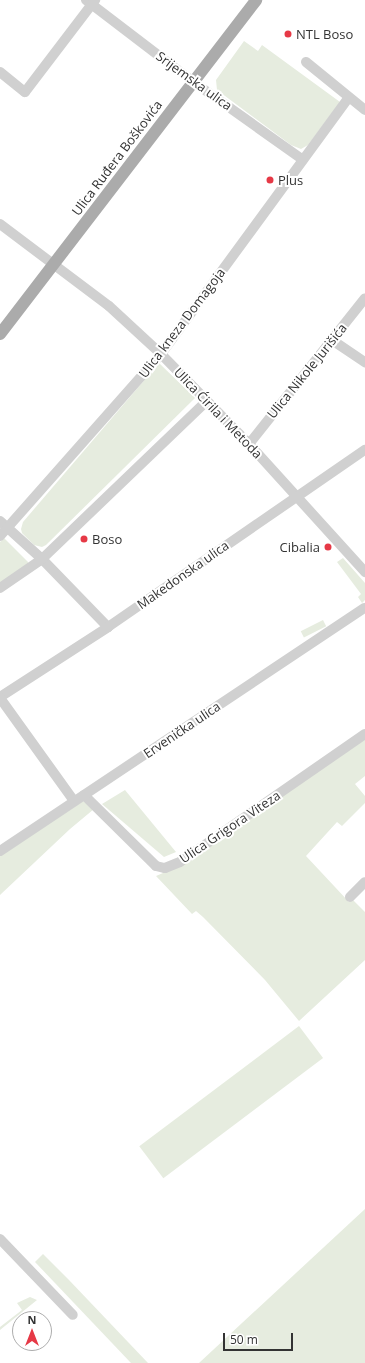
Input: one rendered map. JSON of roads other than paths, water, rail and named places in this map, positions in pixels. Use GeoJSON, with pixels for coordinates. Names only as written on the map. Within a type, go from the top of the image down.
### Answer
{"type":"FeatureCollection","features":[{"type":"Feature","properties":{"kind":"main road","name":"Ulica Ruđera Boškovića"},"geometry":{"type":"LineString","coordinates":[[0,334],[55,264],[192,81],[256,0]]}},
{"type":"Feature","properties":{"kind":"street","name":"Srijemska ulica"},"geometry":{"type":"LineString","coordinates":[[91,1],[192,81],[303,160]]}},
{"type":"Feature","properties":{"kind":"street"},"geometry":{"type":"LineString","coordinates":[[0,72],[25,92],[91,1]]}},
{"type":"Feature","properties":{"kind":"street"},"geometry":{"type":"LineString","coordinates":[[306,62],[365,110]]}},
{"type":"Feature","properties":{"kind":"street","name":"Ulica kneza Domagoja"},"geometry":{"type":"LineString","coordinates":[[0,536],[4,524],[161,354],[349,97]]}},
{"type":"Feature","properties":{"kind":"street","name":"Ulica Ćirila i Metoda"},"geometry":{"type":"LineString","coordinates":[[0,224],[109,306],[161,354],[206,402],[249,444],[365,572]]}},
{"type":"Feature","properties":{"kind":"street","name":"Ulica Nikole Jurišića"},"geometry":{"type":"LineString","coordinates":[[249,444],[365,298]]}},
{"type":"Feature","properties":{"kind":"street"},"geometry":{"type":"LineString","coordinates":[[332,340],[365,362]]}},
{"type":"Feature","properties":{"kind":"street"},"geometry":{"type":"LineString","coordinates":[[0,588],[42,559],[206,402]]}},
{"type":"Feature","properties":{"kind":"street","name":"Makedonska ulica"},"geometry":{"type":"LineString","coordinates":[[0,698],[108,627],[365,450]]}},
{"type":"Feature","properties":{"kind":"street"},"geometry":{"type":"LineString","coordinates":[[4,524],[42,559],[108,627]]}},
{"type":"Feature","properties":{"kind":"street","name":"Ervenička ulica"},"geometry":{"type":"LineString","coordinates":[[0,851],[365,608]]}},
{"type":"Feature","properties":{"kind":"street"},"geometry":{"type":"LineString","coordinates":[[0,698],[74,801]]}},
{"type":"Feature","properties":{"kind":"street","name":"Ulica Grigora Viteza"},"geometry":{"type":"LineString","coordinates":[[84,795],[156,866],[166,868],[180,862],[365,734]]}},
{"type":"Feature","properties":{"kind":"street"},"geometry":{"type":"LineString","coordinates":[[350,897],[365,882]]}},
{"type":"Feature","properties":{"kind":"street"},"geometry":{"type":"LineString","coordinates":[[0,1239],[73,1315]]}},
{"type":"Feature","properties":{"kind":"place","name":"NTL Boso"},"geometry":{"type":"Point","coordinates":[288,34]}},
{"type":"Feature","properties":{"kind":"place","name":"Plus"},"geometry":{"type":"Point","coordinates":[270,180]}},
{"type":"Feature","properties":{"kind":"place","name":"Boso"},"geometry":{"type":"Point","coordinates":[84,539]}},
{"type":"Feature","properties":{"kind":"place","name":"Cibalia"},"geometry":{"type":"Point","coordinates":[328,547]}}]}
